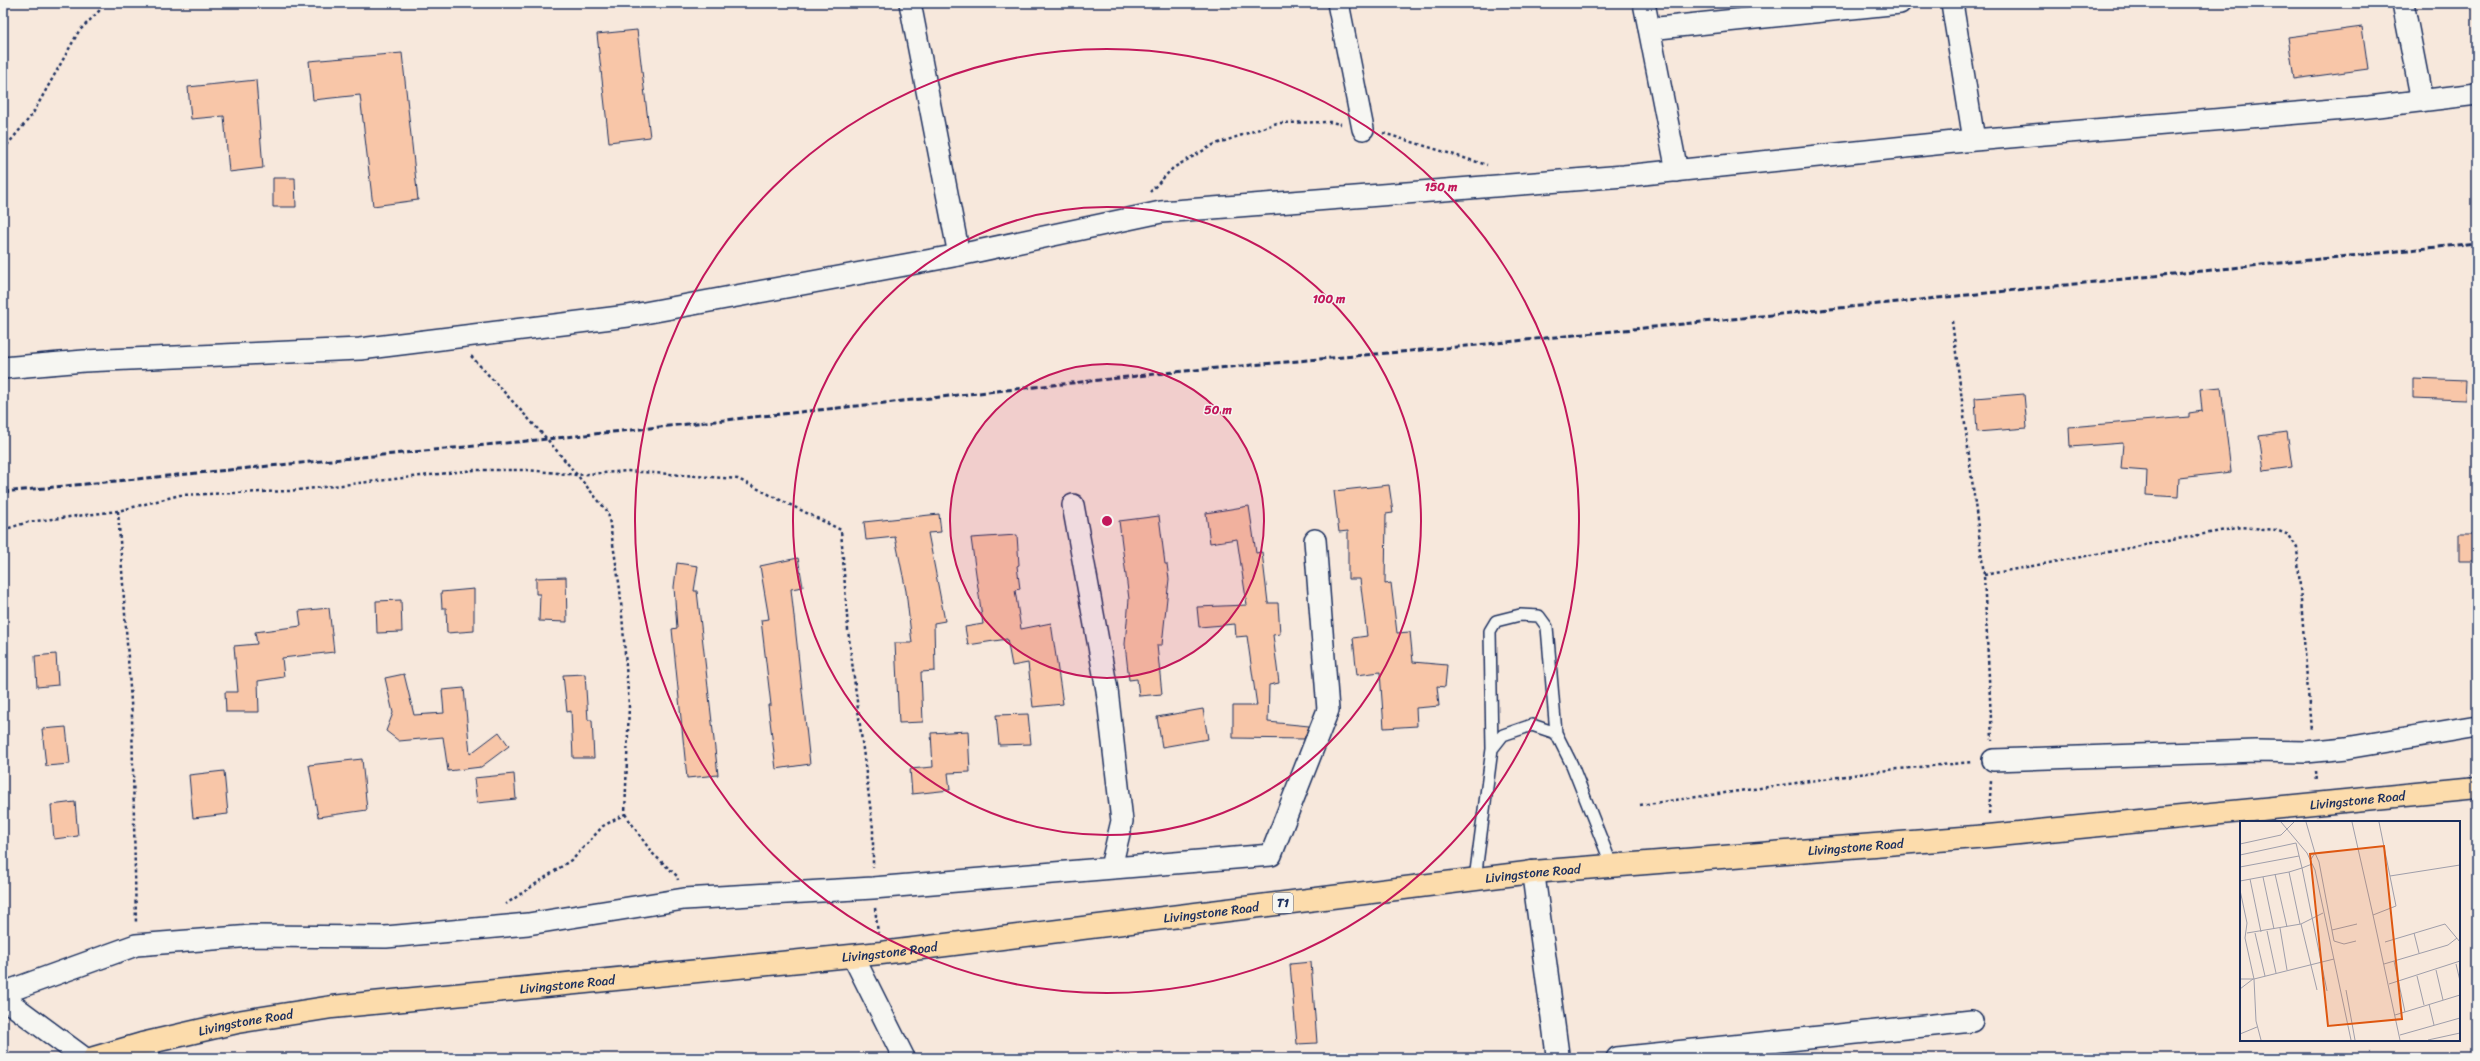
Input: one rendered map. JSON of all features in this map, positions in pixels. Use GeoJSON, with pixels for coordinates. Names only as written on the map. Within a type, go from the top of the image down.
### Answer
{"type":"FeatureCollection","features":[{"type":"Feature","properties":{"kind":"highway","name":"Livingstone Road"},"geometry":{"type":"LineString","coordinates":[[94,1058],[146,1051],[237,1022],[332,1007],[881,953],[1533,872],[1988,836],[2477,788]]}},
{"type":"Feature","properties":{"kind":"street"},"geometry":{"type":"LineString","coordinates":[[910,3],[959,255]]}},
{"type":"Feature","properties":{"kind":"street"},"geometry":{"type":"LineString","coordinates":[[1338,3],[1363,129]]}},
{"type":"Feature","properties":{"kind":"street"},"geometry":{"type":"LineString","coordinates":[[1644,3],[1677,171]]}},
{"type":"Feature","properties":{"kind":"street"},"geometry":{"type":"LineString","coordinates":[[1649,29],[1900,3]]}},
{"type":"Feature","properties":{"kind":"street"},"geometry":{"type":"LineString","coordinates":[[1952,3],[1974,140]]}},
{"type":"Feature","properties":{"kind":"street"},"geometry":{"type":"LineString","coordinates":[[2403,3],[2422,101]]}},
{"type":"Feature","properties":{"kind":"street"},"geometry":{"type":"LineString","coordinates":[[3,368],[84,361],[360,349],[628,316],[959,255],[1161,212],[1677,171],[1974,140],[2422,101],[2477,94]]}},
{"type":"Feature","properties":{"kind":"street"},"geometry":{"type":"LineString","coordinates":[[1073,504],[1107,690],[1122,821],[1111,867]]}},
{"type":"Feature","properties":{"kind":"street"},"geometry":{"type":"LineString","coordinates":[[3,993],[136,945],[252,936],[386,937],[528,924],[684,899],[873,888],[1111,867],[1272,855],[1328,710],[1315,540]]}},
{"type":"Feature","properties":{"kind":"street"},"geometry":{"type":"LineString","coordinates":[[1992,760],[2079,756],[2314,751],[2400,740],[2477,726]]}},
{"type":"Feature","properties":{"kind":"street"},"geometry":{"type":"LineString","coordinates":[[1533,872],[1558,1058]]}},
{"type":"Feature","properties":{"kind":"street"},"geometry":{"type":"LineString","coordinates":[[853,956],[904,1058]]}},
{"type":"Feature","properties":{"kind":"street"},"geometry":{"type":"LineString","coordinates":[[3,998],[84,1058]]}},
{"type":"Feature","properties":{"kind":"street"},"geometry":{"type":"LineString","coordinates":[[1617,1058],[1972,1021]]}},
{"type":"Feature","properties":{"kind":"lane"},"geometry":{"type":"LineString","coordinates":[[1475,879],[1492,749],[1490,632],[1496,621],[1520,615],[1539,616],[1546,627],[1556,733],[1572,765],[1612,866]]}},
{"type":"Feature","properties":{"kind":"lane"},"geometry":{"type":"LineString","coordinates":[[1492,749],[1503,734],[1532,725],[1556,733]]}},
{"type":"Feature","properties":{"kind":"path"},"geometry":{"type":"LineString","coordinates":[[3,150],[32,115],[79,31],[99,11],[102,3]]}},
{"type":"Feature","properties":{"kind":"path"},"geometry":{"type":"LineString","coordinates":[[1123,220],[1173,168],[1213,145],[1277,123],[1330,122],[1363,129],[1489,166]]}},
{"type":"Feature","properties":{"kind":"path"},"geometry":{"type":"LineString","coordinates":[[1952,321],[1984,575],[1992,760],[1988,836]]}},
{"type":"Feature","properties":{"kind":"path"},"geometry":{"type":"LineString","coordinates":[[453,337],[547,439],[608,512],[620,589],[629,704],[625,814],[652,853],[677,876],[684,899]]}},
{"type":"Feature","properties":{"kind":"path"},"geometry":{"type":"LineString","coordinates":[[3,530],[28,522],[118,511],[180,496],[289,491],[474,470],[527,470],[576,475],[627,471],[738,479],[841,530],[848,630],[873,829],[873,888],[881,953]]}},
{"type":"Feature","properties":{"kind":"path"},"geometry":{"type":"LineString","coordinates":[[118,511],[132,717],[136,945]]}},
{"type":"Feature","properties":{"kind":"path"},"geometry":{"type":"LineString","coordinates":[[1984,575],[2242,527],[2276,530],[2289,535],[2297,548],[2319,804]]}},
{"type":"Feature","properties":{"kind":"path"},"geometry":{"type":"LineString","coordinates":[[1640,805],[1888,770],[1992,760]]}},
{"type":"Feature","properties":{"kind":"path"},"geometry":{"type":"LineString","coordinates":[[503,906],[574,858],[603,826],[625,814]]}},
{"type":"Feature","properties":{"kind":"building"},"geometry":{"type":"Polygon","coordinates":[[[2362,27],[2368,69],[2294,79],[2288,37],[2362,27]]]}},
{"type":"Feature","properties":{"kind":"building"},"geometry":{"type":"Polygon","coordinates":[[[637,30],[650,137],[609,142],[597,34],[637,30]]]}},
{"type":"Feature","properties":{"kind":"building"},"geometry":{"type":"Polygon","coordinates":[[[402,53],[418,200],[373,206],[360,95],[313,100],[309,61],[402,53]]]}},
{"type":"Feature","properties":{"kind":"building"},"geometry":{"type":"Polygon","coordinates":[[[256,80],[263,168],[229,172],[224,116],[191,119],[188,87],[256,80]]]}},
{"type":"Feature","properties":{"kind":"building"},"geometry":{"type":"Polygon","coordinates":[[[273,178],[295,178],[296,207],[273,207],[273,178]]]}},
{"type":"Feature","properties":{"kind":"building"},"geometry":{"type":"Polygon","coordinates":[[[2413,379],[2466,381],[2465,400],[2413,398],[2413,379]]]}},
{"type":"Feature","properties":{"kind":"building"},"geometry":{"type":"Polygon","coordinates":[[[2221,387],[2231,472],[2179,478],[2178,497],[2146,495],[2147,471],[2121,469],[2123,443],[2070,447],[2069,427],[2189,417],[2189,413],[2202,411],[2200,389],[2221,387]]]}},
{"type":"Feature","properties":{"kind":"building"},"geometry":{"type":"Polygon","coordinates":[[[2024,394],[2027,428],[1977,432],[1975,398],[2024,394]]]}},
{"type":"Feature","properties":{"kind":"building"},"geometry":{"type":"Polygon","coordinates":[[[2287,432],[2292,467],[2264,471],[2259,436],[2287,432]]]}},
{"type":"Feature","properties":{"kind":"building"},"geometry":{"type":"Polygon","coordinates":[[[1389,485],[1393,513],[1386,514],[1385,584],[1391,583],[1397,633],[1410,632],[1413,662],[1447,665],[1445,687],[1437,686],[1439,706],[1416,708],[1417,726],[1384,728],[1380,672],[1357,675],[1353,638],[1367,636],[1360,579],[1348,579],[1348,531],[1339,532],[1334,491],[1389,485]]]}},
{"type":"Feature","properties":{"kind":"building"},"geometry":{"type":"Polygon","coordinates":[[[1249,506],[1256,553],[1262,552],[1268,603],[1278,603],[1280,634],[1273,635],[1279,683],[1269,685],[1268,722],[1309,726],[1304,739],[1233,738],[1233,706],[1257,706],[1247,636],[1236,637],[1235,624],[1199,627],[1197,607],[1247,605],[1237,539],[1210,543],[1206,513],[1249,506]]]}},
{"type":"Feature","properties":{"kind":"building"},"geometry":{"type":"Polygon","coordinates":[[[939,514],[941,532],[928,533],[945,621],[934,623],[935,671],[921,672],[923,722],[899,723],[895,643],[912,643],[906,591],[895,537],[866,540],[864,522],[939,514]]]}},
{"type":"Feature","properties":{"kind":"building"},"geometry":{"type":"Polygon","coordinates":[[[1159,516],[1165,564],[1167,564],[1169,579],[1162,645],[1157,645],[1162,694],[1139,696],[1137,679],[1129,680],[1125,644],[1129,599],[1119,521],[1159,516]]]}},
{"type":"Feature","properties":{"kind":"building"},"geometry":{"type":"Polygon","coordinates":[[[2459,534],[2477,534],[2477,561],[2459,561],[2459,534]]]}},
{"type":"Feature","properties":{"kind":"building"},"geometry":{"type":"Polygon","coordinates":[[[1017,535],[1019,565],[1017,566],[1020,589],[1015,590],[1021,629],[1051,623],[1063,704],[1033,707],[1028,663],[1012,666],[1007,639],[968,645],[965,627],[983,624],[971,538],[1017,535]]]}},
{"type":"Feature","properties":{"kind":"building"},"geometry":{"type":"Polygon","coordinates":[[[798,558],[803,587],[791,589],[810,764],[776,769],[768,705],[771,705],[761,620],[769,619],[760,566],[798,558]]]}},
{"type":"Feature","properties":{"kind":"building"},"geometry":{"type":"Polygon","coordinates":[[[677,563],[698,566],[694,591],[697,591],[718,775],[687,778],[672,629],[677,628],[674,587],[677,563]]]}},
{"type":"Feature","properties":{"kind":"building"},"geometry":{"type":"Polygon","coordinates":[[[566,577],[567,622],[539,621],[540,594],[536,594],[536,578],[566,577]]]}},
{"type":"Feature","properties":{"kind":"building"},"geometry":{"type":"Polygon","coordinates":[[[474,589],[474,631],[447,633],[446,608],[442,608],[441,592],[474,589]]]}},
{"type":"Feature","properties":{"kind":"building"},"geometry":{"type":"Polygon","coordinates":[[[401,600],[402,632],[377,633],[376,601],[401,600]]]}},
{"type":"Feature","properties":{"kind":"building"},"geometry":{"type":"Polygon","coordinates":[[[329,608],[334,652],[282,658],[284,677],[258,681],[259,712],[226,712],[225,692],[238,692],[234,646],[257,644],[255,632],[301,626],[299,611],[329,608]]]}},
{"type":"Feature","properties":{"kind":"building"},"geometry":{"type":"Polygon","coordinates":[[[56,654],[58,685],[37,687],[35,656],[56,654]]]}},
{"type":"Feature","properties":{"kind":"building"},"geometry":{"type":"Polygon","coordinates":[[[404,674],[414,715],[444,713],[442,690],[464,688],[470,754],[499,732],[509,746],[481,767],[448,771],[443,737],[399,741],[386,731],[393,713],[385,678],[404,674]]]}},
{"type":"Feature","properties":{"kind":"building"},"geometry":{"type":"Polygon","coordinates":[[[585,674],[588,720],[592,720],[594,758],[573,758],[571,711],[567,712],[563,675],[585,674]]]}},
{"type":"Feature","properties":{"kind":"building"},"geometry":{"type":"Polygon","coordinates":[[[1203,709],[1208,739],[1162,747],[1157,717],[1203,709]]]}},
{"type":"Feature","properties":{"kind":"building"},"geometry":{"type":"Polygon","coordinates":[[[1028,714],[1031,744],[999,745],[996,715],[1028,714]]]}},
{"type":"Feature","properties":{"kind":"building"},"geometry":{"type":"Polygon","coordinates":[[[66,727],[70,764],[46,766],[42,729],[66,727]]]}},
{"type":"Feature","properties":{"kind":"building"},"geometry":{"type":"Polygon","coordinates":[[[968,731],[970,772],[948,773],[950,790],[912,794],[910,769],[933,767],[931,733],[968,731]]]}},
{"type":"Feature","properties":{"kind":"building"},"geometry":{"type":"Polygon","coordinates":[[[362,759],[367,810],[318,817],[309,765],[362,759]]]}},
{"type":"Feature","properties":{"kind":"building"},"geometry":{"type":"Polygon","coordinates":[[[224,771],[228,814],[193,818],[189,775],[224,771]]]}},
{"type":"Feature","properties":{"kind":"building"},"geometry":{"type":"Polygon","coordinates":[[[514,774],[516,799],[477,803],[474,778],[514,774]]]}},
{"type":"Feature","properties":{"kind":"building"},"geometry":{"type":"Polygon","coordinates":[[[75,802],[78,836],[54,839],[51,805],[75,802]]]}},
{"type":"Feature","properties":{"kind":"building"},"geometry":{"type":"Polygon","coordinates":[[[1311,962],[1317,1043],[1297,1044],[1290,964],[1311,962]]]}},
{"type":"Feature","properties":{"kind":"railway"},"geometry":{"type":"LineString","coordinates":[[3,492],[547,439],[1184,371],[1467,346],[2477,243]]}}]}
